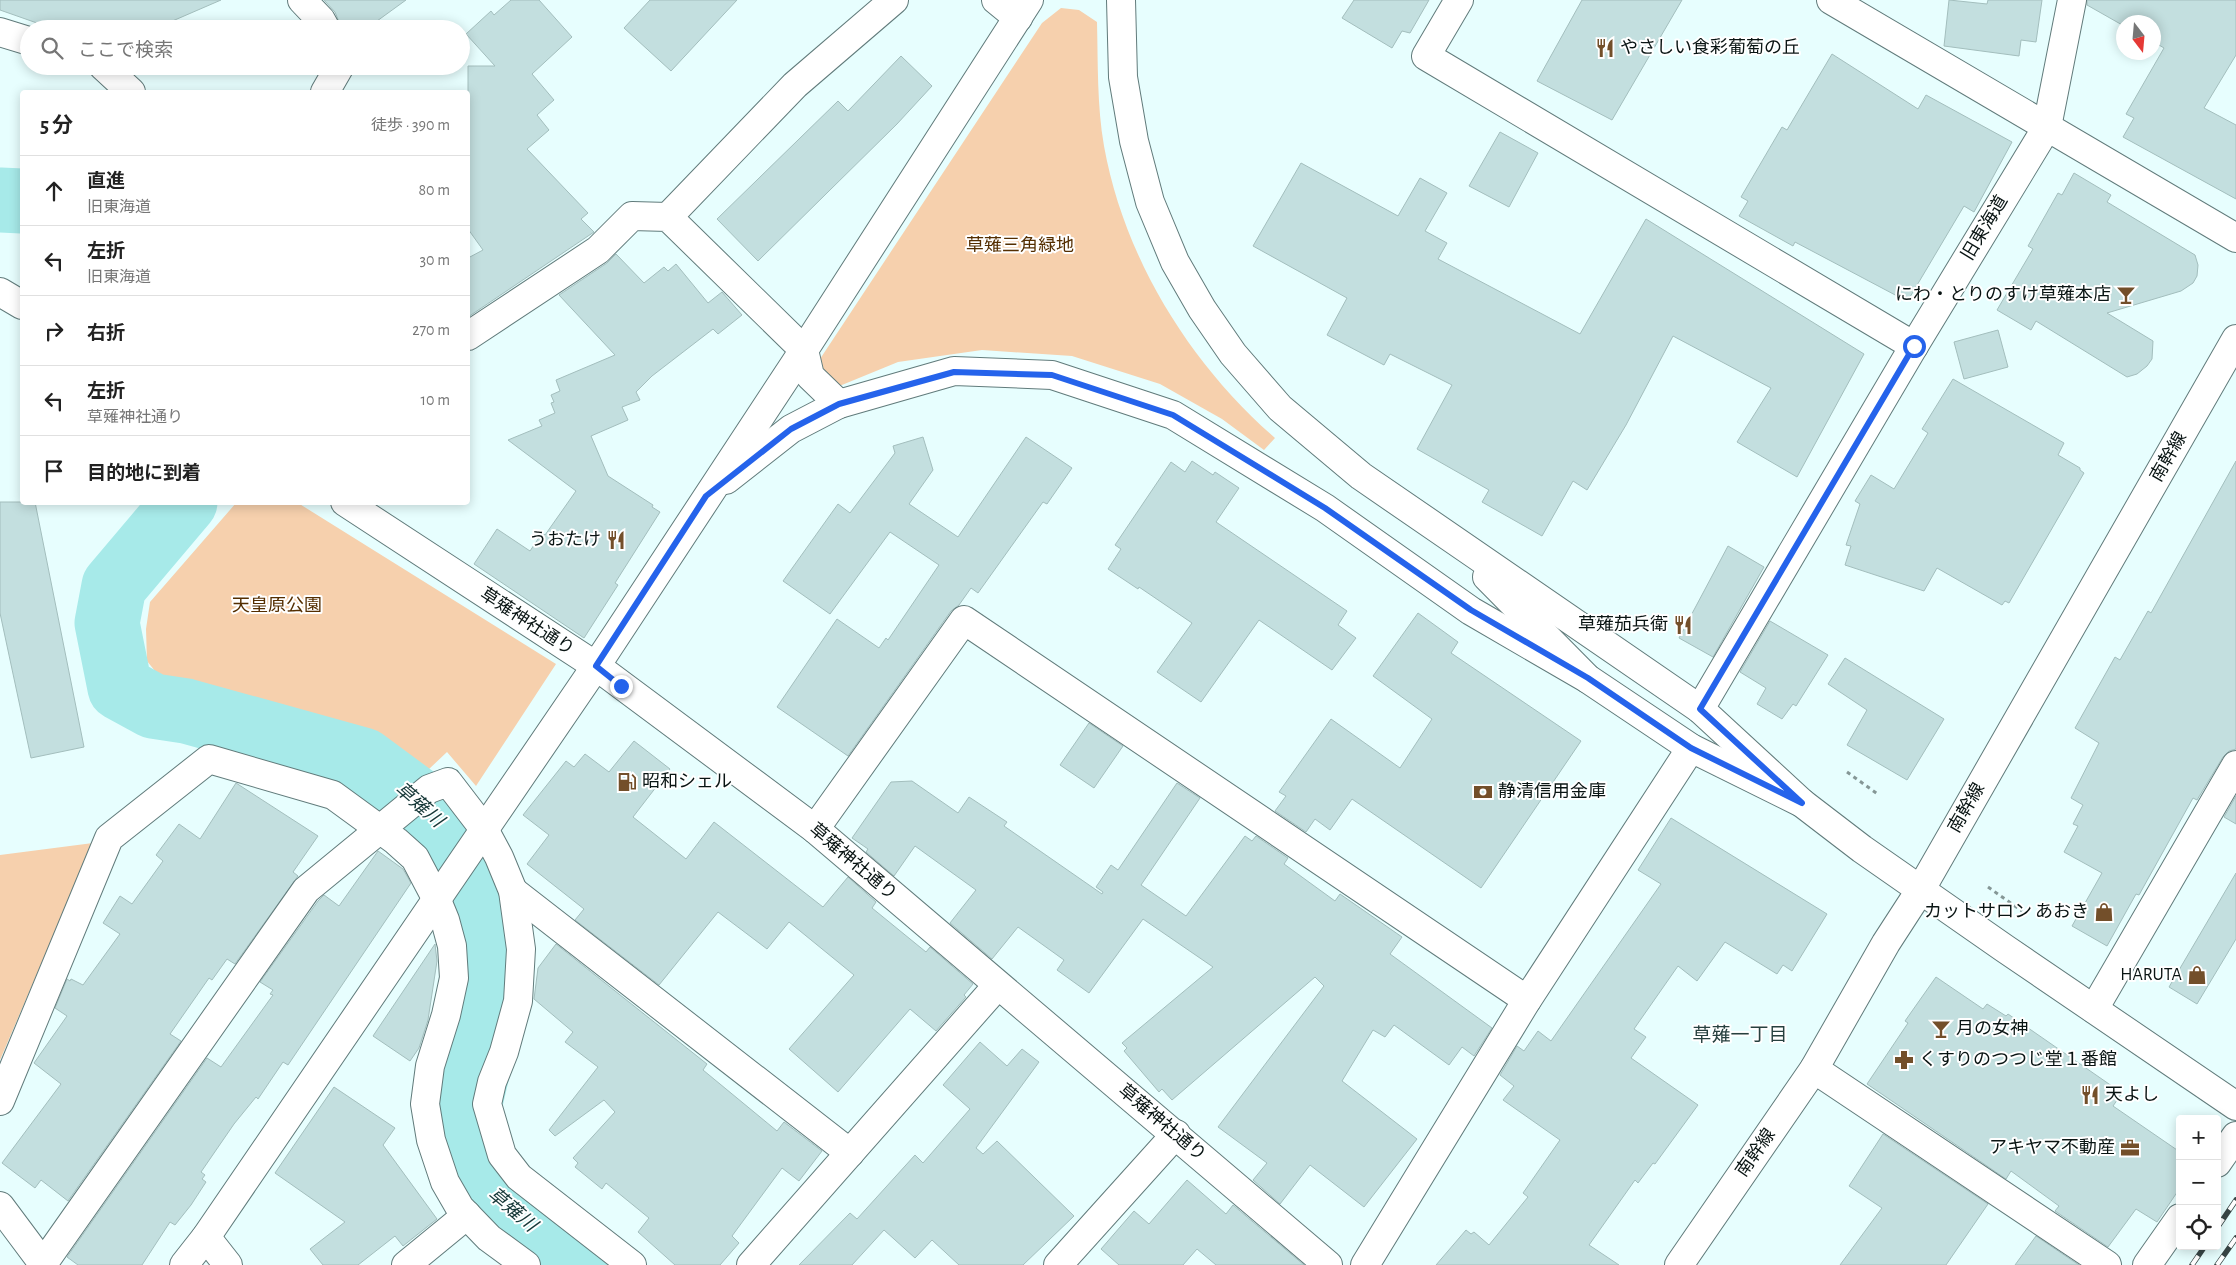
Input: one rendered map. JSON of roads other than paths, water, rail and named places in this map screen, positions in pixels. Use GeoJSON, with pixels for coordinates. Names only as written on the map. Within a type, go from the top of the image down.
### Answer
{"type":"FeatureCollection","features":[{"type":"Feature","properties":{"kind":"street"},"geometry":{"type":"LineString","coordinates":[[302,0],[321,20]]}},
{"type":"Feature","properties":{"kind":"street"},"geometry":{"type":"LineString","coordinates":[[668,216],[795,85],[894,0]]}},
{"type":"Feature","properties":{"kind":"street"},"geometry":{"type":"LineString","coordinates":[[184,1265],[206,1238],[436,898],[596,666],[706,496],[804,350],[1023,9],[996,0]]}},
{"type":"Feature","properties":{"kind":"street"},"geometry":{"type":"LineString","coordinates":[[1121,0],[1123,77],[1134,141],[1150,202],[1176,262],[1202,309],[1233,354],[1280,408],[1362,476],[1700,709],[1802,803],[1862,848],[2236,1106]]}},
{"type":"Feature","properties":{"kind":"street"},"geometry":{"type":"LineString","coordinates":[[1459,0],[1426,56],[1914,346]]}},
{"type":"Feature","properties":{"kind":"street"},"geometry":{"type":"LineString","coordinates":[[1831,0],[2236,238]]}},
{"type":"Feature","properties":{"kind":"street","name":"旧東海道"},"geometry":{"type":"LineString","coordinates":[[1700,709],[1914,346],[2047,127],[2072,0]]}},
{"type":"Feature","properties":{"kind":"street"},"geometry":{"type":"LineString","coordinates":[[0,32],[20,38]]}},
{"type":"Feature","properties":{"kind":"street"},"geometry":{"type":"LineString","coordinates":[[112,75],[128,90]]}},
{"type":"Feature","properties":{"kind":"street"},"geometry":{"type":"LineString","coordinates":[[326,90],[335,75]]}},
{"type":"Feature","properties":{"kind":"street"},"geometry":{"type":"LineString","coordinates":[[470,335],[598,250],[632,216],[668,216],[804,350],[810,376],[839,404]]}},
{"type":"Feature","properties":{"kind":"street"},"geometry":{"type":"LineString","coordinates":[[0,292],[20,304]]}},
{"type":"Feature","properties":{"kind":"street","name":"南幹線"},"geometry":{"type":"LineString","coordinates":[[1679,1265],[1814,1069],[1886,943],[1921,889],[2236,339]]}},
{"type":"Feature","properties":{"kind":"street"},"geometry":{"type":"LineString","coordinates":[[706,496],[791,429],[839,404],[954,372],[1052,375],[1173,415],[1325,508],[1471,610],[1588,678],[1691,748],[1802,803]]}},
{"type":"Feature","properties":{"kind":"street","name":"草薙神社通り"},"geometry":{"type":"LineString","coordinates":[[350,505],[596,666],[815,829],[997,986],[1176,1134],[1328,1265]]}},
{"type":"Feature","properties":{"kind":"street"},"geometry":{"type":"LineString","coordinates":[[1441,531],[1588,678]]}},
{"type":"Feature","properties":{"kind":"street"},"geometry":{"type":"LineString","coordinates":[[815,829],[964,620],[1527,1000]]}},
{"type":"Feature","properties":{"kind":"street"},"geometry":{"type":"LineString","coordinates":[[1364,1265],[1527,1000],[1691,748]]}},
{"type":"Feature","properties":{"kind":"street"},"geometry":{"type":"LineString","coordinates":[[0,1101],[109,838],[209,759],[333,795],[380,828],[415,858],[436,898],[445,920],[452,946],[454,978],[446,1015],[430,1066],[425,1104],[430,1140],[445,1182],[460,1208],[489,1238],[526,1265]]}},
{"type":"Feature","properties":{"kind":"street"},"geometry":{"type":"LineString","coordinates":[[2094,1009],[2236,765]]}},
{"type":"Feature","properties":{"kind":"street"},"geometry":{"type":"LineString","coordinates":[[3,1216],[44,1264],[306,890],[429,789],[448,782],[484,829],[499,856],[513,892],[521,949],[518,1001],[504,1052],[492,1082],[487,1104],[493,1130],[502,1154],[519,1177],[632,1265]]}},
{"type":"Feature","properties":{"kind":"street"},"geometry":{"type":"LineString","coordinates":[[513,892],[850,1152]]}},
{"type":"Feature","properties":{"kind":"street"},"geometry":{"type":"LineString","coordinates":[[751,1265],[997,986]]}},
{"type":"Feature","properties":{"kind":"street"},"geometry":{"type":"LineString","coordinates":[[1814,1069],[2107,1265]]}},
{"type":"Feature","properties":{"kind":"street"},"geometry":{"type":"LineString","coordinates":[[1058,1265],[1176,1134]]}},
{"type":"Feature","properties":{"kind":"street"},"geometry":{"type":"LineString","coordinates":[[2219,1160],[2236,1136]]}},
{"type":"Feature","properties":{"kind":"street"},"geometry":{"type":"LineString","coordinates":[[406,1265],[467,1215]]}},
{"type":"Feature","properties":{"kind":"street"},"geometry":{"type":"LineString","coordinates":[[2147,1265],[2176,1224]]}},
{"type":"Feature","properties":{"kind":"street"},"geometry":{"type":"LineString","coordinates":[[206,1238],[228,1265]]}},
{"type":"Feature","properties":{"kind":"waterway","name":"草薙川"},"geometry":{"type":"LineString","coordinates":[[0,200],[20,201]]}},
{"type":"Feature","properties":{"kind":"waterway","name":"草薙川"},"geometry":{"type":"LineString","coordinates":[[182,505],[114,586],[107,623],[120,688],[153,706],[186,711],[363,760],[439,816],[468,860],[479,898],[488,952],[489,1022],[461,1141],[487,1195],[583,1265]]}},
{"type":"Feature","properties":{"kind":"railway"},"geometry":{"type":"LineString","coordinates":[[2221,1222],[2236,1200]]}},
{"type":"Feature","properties":{"kind":"railway"},"geometry":{"type":"LineString","coordinates":[[2217,1265],[2236,1238]]}},
{"type":"Feature","properties":{"kind":"railway"},"geometry":{"type":"LineString","coordinates":[[2192,1265],[2202,1250]]}},
{"type":"Feature","properties":{"kind":"place","name":"やさしい食彩葡萄の丘"},"geometry":{"type":"Point","coordinates":[1605,48]}},
{"type":"Feature","properties":{"kind":"place","name":"にわ・とりのすけ草薙本店"},"geometry":{"type":"Point","coordinates":[2126,295]}},
{"type":"Feature","properties":{"kind":"place","name":"うおたけ"},"geometry":{"type":"Point","coordinates":[616,540]}},
{"type":"Feature","properties":{"kind":"place","name":"草薙茄兵衛"},"geometry":{"type":"Point","coordinates":[1683,625]}},
{"type":"Feature","properties":{"kind":"place","name":"昭和シェル"},"geometry":{"type":"Point","coordinates":[627,782]}},
{"type":"Feature","properties":{"kind":"place","name":"静清信用金庫"},"geometry":{"type":"Point","coordinates":[1483,792]}},
{"type":"Feature","properties":{"kind":"place","name":"カットサロン あおき"},"geometry":{"type":"Point","coordinates":[2104,912]}},
{"type":"Feature","properties":{"kind":"place","name":"HARUTA"},"geometry":{"type":"Point","coordinates":[2197,975]}},
{"type":"Feature","properties":{"kind":"place","name":"月の女神"},"geometry":{"type":"Point","coordinates":[1941,1029]}},
{"type":"Feature","properties":{"kind":"place","name":"くすりのつつじ堂１番館"},"geometry":{"type":"Point","coordinates":[1904,1060]}},
{"type":"Feature","properties":{"kind":"place","name":"天よし"},"geometry":{"type":"Point","coordinates":[2090,1095]}},
{"type":"Feature","properties":{"kind":"place","name":"アキヤマ不動産"},"geometry":{"type":"Point","coordinates":[2130,1148]}},
{"type":"Feature","properties":{"kind":"district","name":"草薙一丁目"},"geometry":{"type":"Point","coordinates":[1740,1035]}},
{"type":"Feature","properties":{"kind":"park label","name":"草薙三角緑地"},"geometry":{"type":"Point","coordinates":[1020,246]}},
{"type":"Feature","properties":{"kind":"park label","name":"天皇原公園"},"geometry":{"type":"Point","coordinates":[277,606]}}]}
